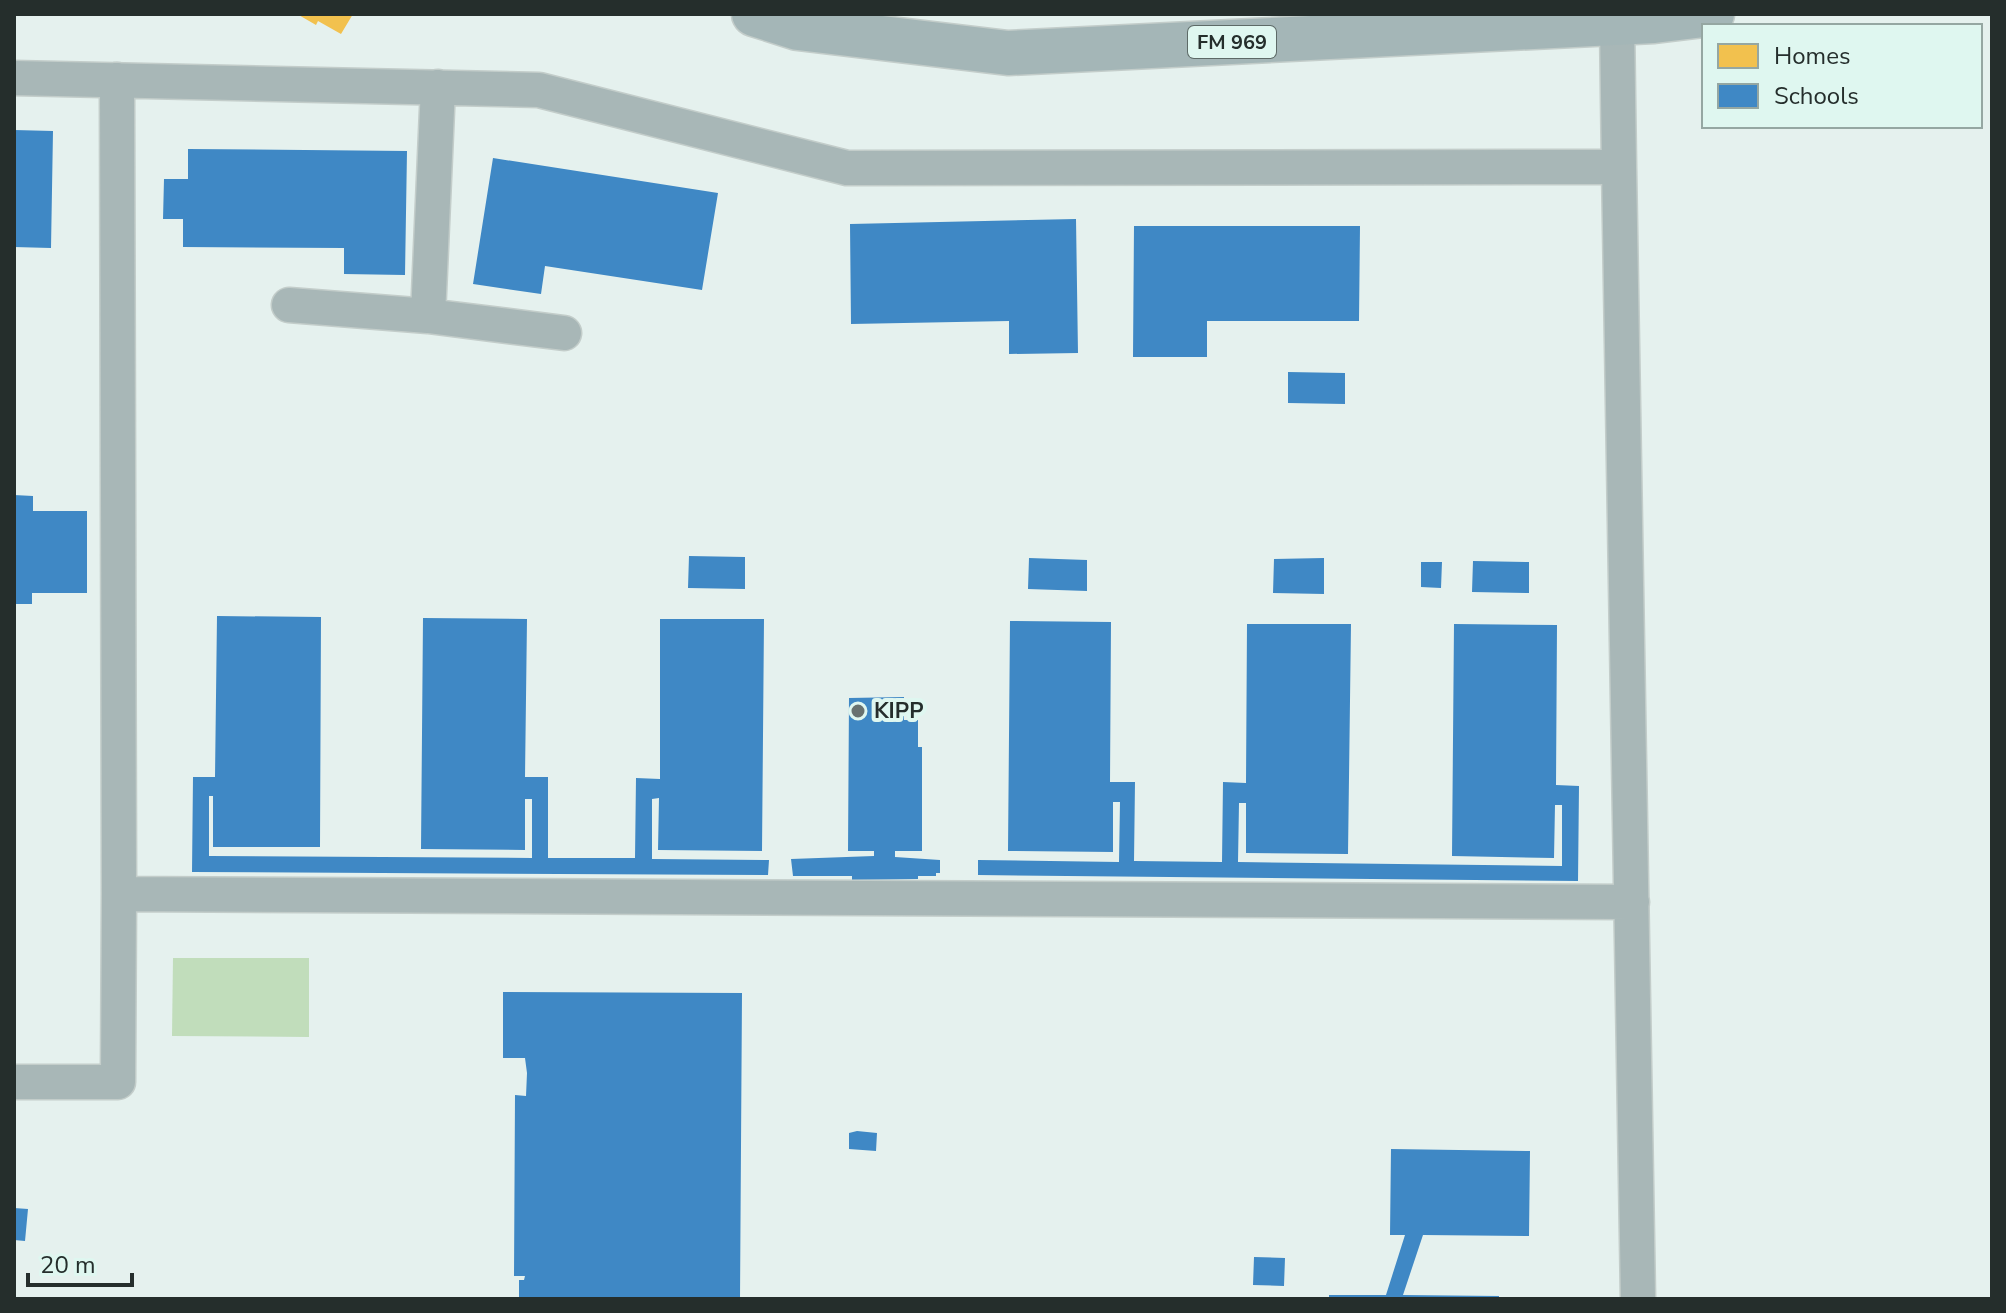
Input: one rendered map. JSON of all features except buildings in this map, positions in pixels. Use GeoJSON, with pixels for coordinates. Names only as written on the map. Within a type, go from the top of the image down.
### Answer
{"type":"FeatureCollection","features":[{"type":"Feature","properties":{"kind":"main road","name":"FM 969"},"geometry":{"type":"LineString","coordinates":[[754,14],[798,28],[1008,53],[1246,28],[1617,22],[1712,14]]}},
{"type":"Feature","properties":{"kind":"street"},"geometry":{"type":"LineString","coordinates":[[1617,22],[1638,1299]]}},
{"type":"Feature","properties":{"kind":"street"},"geometry":{"type":"LineString","coordinates":[[14,78],[539,90],[847,168],[1619,167]]}},
{"type":"Feature","properties":{"kind":"street"},"geometry":{"type":"LineString","coordinates":[[14,1082],[118,1082],[117,80]]}},
{"type":"Feature","properties":{"kind":"street"},"geometry":{"type":"LineString","coordinates":[[428,316],[438,87]]}},
{"type":"Feature","properties":{"kind":"street"},"geometry":{"type":"LineString","coordinates":[[289,305],[428,316],[564,333]]}},
{"type":"Feature","properties":{"kind":"street"},"geometry":{"type":"LineString","coordinates":[[119,894],[1632,902]]}},
{"type":"Feature","properties":{"kind":"green space"},"geometry":{"type":"Polygon","coordinates":[[[173,958],[309,958],[309,1037],[172,1036],[173,958]]]}},
{"type":"Feature","properties":{"kind":"place","name":"KIPP"},"geometry":{"type":"Point","coordinates":[858,711]}}]}
